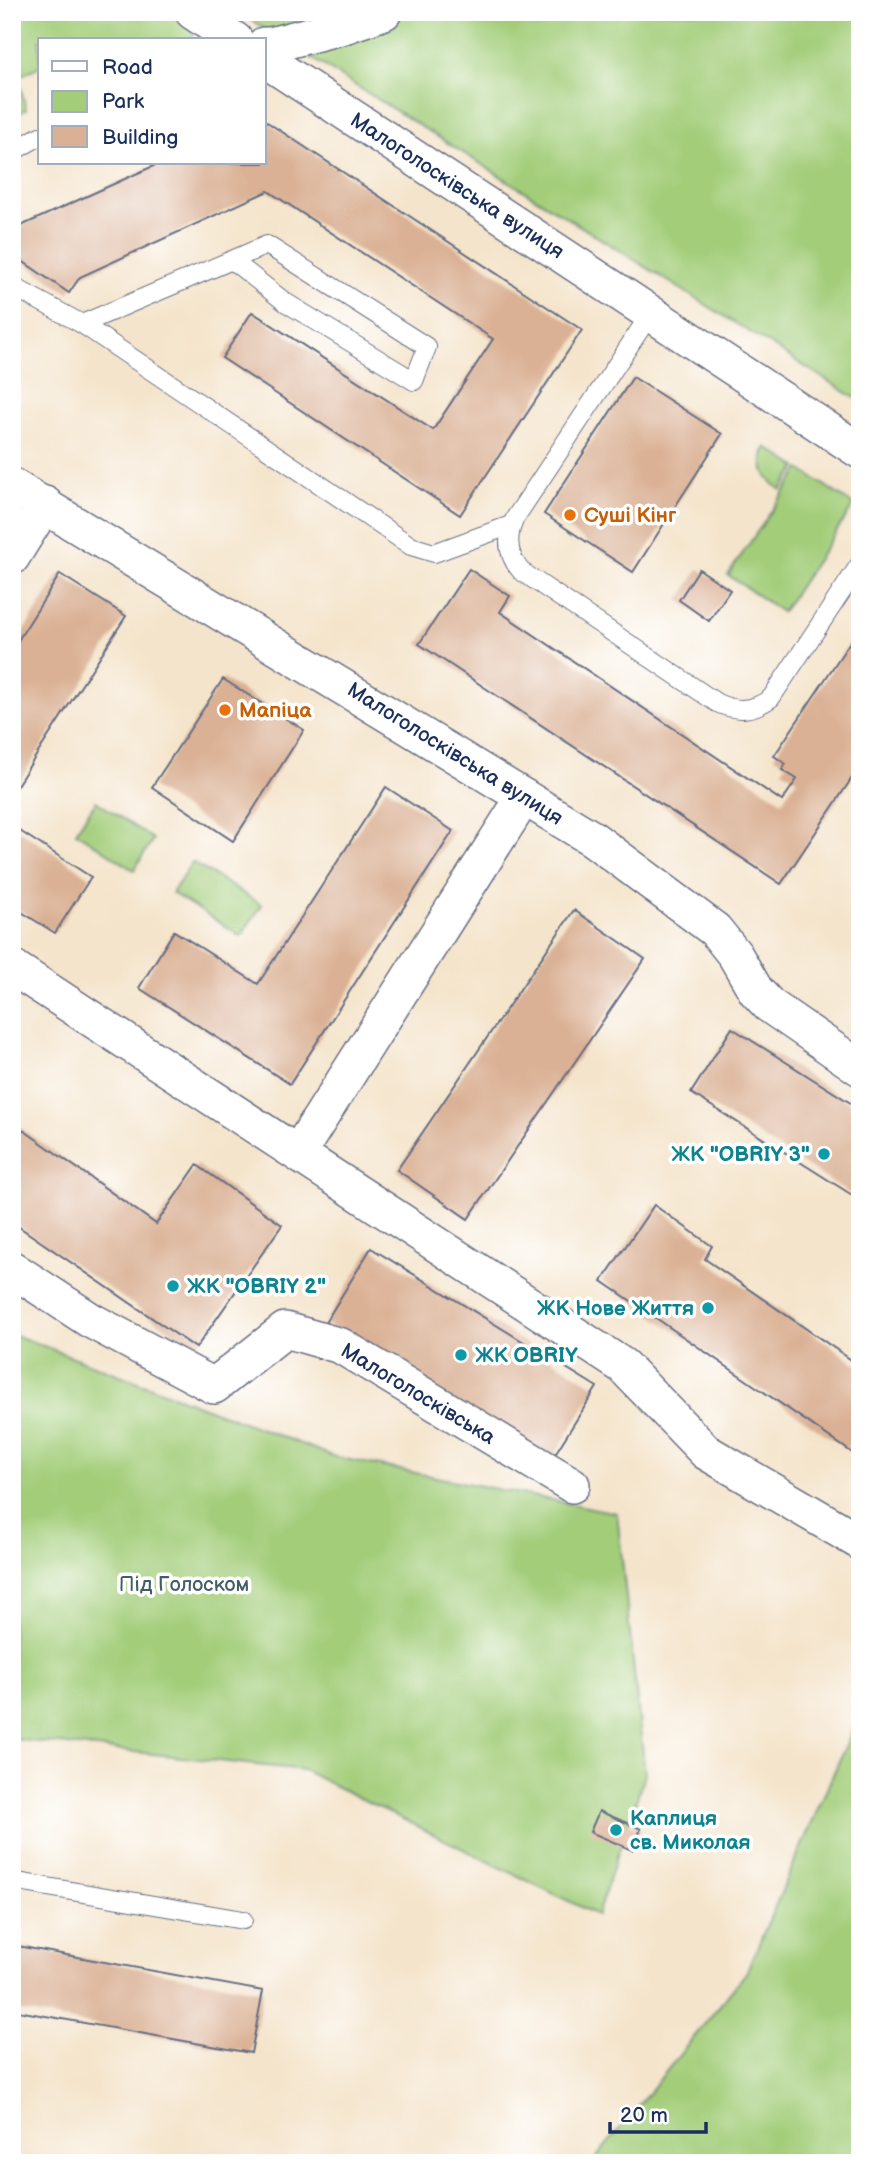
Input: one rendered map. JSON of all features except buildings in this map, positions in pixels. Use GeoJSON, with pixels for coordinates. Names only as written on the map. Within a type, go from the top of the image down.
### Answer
{"type":"FeatureCollection","features":[{"type":"Feature","properties":{"kind":"street"},"geometry":{"type":"LineString","coordinates":[[193,12],[232,38]]}},
{"type":"Feature","properties":{"kind":"street"},"geometry":{"type":"LineString","coordinates":[[266,45],[344,26],[384,12]]}},
{"type":"Feature","properties":{"kind":"street","name":"Малоголосківська вулиця"},"geometry":{"type":"LineString","coordinates":[[266,61],[860,451]]}},
{"type":"Feature","properties":{"kind":"street","name":"Малоголосківська вулиця"},"geometry":{"type":"LineString","coordinates":[[12,486],[593,839],[715,930],[735,955],[756,991],[769,1005],[860,1068]]}},
{"type":"Feature","properties":{"kind":"street"},"geometry":{"type":"LineString","coordinates":[[12,557],[45,504]]}},
{"type":"Feature","properties":{"kind":"street"},"geometry":{"type":"LineString","coordinates":[[298,1153],[524,797]]}},
{"type":"Feature","properties":{"kind":"street"},"geometry":{"type":"LineString","coordinates":[[12,967],[623,1366],[706,1452],[860,1542]]}},
{"type":"Feature","properties":{"kind":"street","name":"Малоголосківська"},"geometry":{"type":"LineString","coordinates":[[12,1269],[90,1320],[214,1386],[285,1330],[341,1346],[572,1485]]}},
{"type":"Feature","properties":{"kind":"lane"},"geometry":{"type":"LineString","coordinates":[[12,152],[38,137]]}},
{"type":"Feature","properties":{"kind":"lane"},"geometry":{"type":"LineString","coordinates":[[82,324],[267,245],[427,347],[414,381],[285,302],[233,261]]}},
{"type":"Feature","properties":{"kind":"lane"},"geometry":{"type":"LineString","coordinates":[[12,285],[82,324],[411,546],[434,553],[512,525]]}},
{"type":"Feature","properties":{"kind":"lane"},"geometry":{"type":"LineString","coordinates":[[651,313],[512,525],[509,550],[516,565],[521,571],[717,703],[741,710],[757,707],[771,698],[860,564]]}},
{"type":"Feature","properties":{"kind":"lane"},"geometry":{"type":"LineString","coordinates":[[12,1881],[243,1920]]}},
{"type":"Feature","properties":{"kind":"green space"},"geometry":{"type":"Polygon","coordinates":[[[12,12],[170,12],[200,28],[191,38],[38,38],[38,67],[18,77],[26,109],[17,115],[12,113],[12,12]]]}},
{"type":"Feature","properties":{"kind":"green space"},"geometry":{"type":"Polygon","coordinates":[[[238,12],[860,12],[860,401],[238,12]]]}},
{"type":"Feature","properties":{"kind":"green space"},"geometry":{"type":"Polygon","coordinates":[[[766,447],[797,467],[781,490],[764,471],[766,447]]]}},
{"type":"Feature","properties":{"kind":"green space"},"geometry":{"type":"Polygon","coordinates":[[[800,469],[854,505],[782,612],[728,575],[800,469]]]}},
{"type":"Feature","properties":{"kind":"green space"},"geometry":{"type":"Polygon","coordinates":[[[96,801],[153,839],[134,870],[76,832],[96,801]]]}},
{"type":"Feature","properties":{"kind":"green space"},"geometry":{"type":"Polygon","coordinates":[[[192,862],[262,905],[241,936],[172,893],[192,862]]]}},
{"type":"Feature","properties":{"kind":"green space","name":"Під Голоском"},"geometry":{"type":"Polygon","coordinates":[[[12,1334],[335,1457],[617,1513],[645,1774],[597,1915],[303,1770],[12,1739],[12,1334]]]}},
{"type":"Feature","properties":{"kind":"green space"},"geometry":{"type":"Polygon","coordinates":[[[860,1713],[860,2163],[592,2163],[746,1973],[860,1713]]]}},
{"type":"Feature","properties":{"kind":"place","name":"Суші Кінг"},"geometry":{"type":"Point","coordinates":[570,515]}},
{"type":"Feature","properties":{"kind":"place","name":"Мапіца"},"geometry":{"type":"Point","coordinates":[225,710]}},
{"type":"Feature","properties":{"kind":"place","name":"ЖК \"OBRIY 3\""},"geometry":{"type":"Point","coordinates":[824,1154]}},
{"type":"Feature","properties":{"kind":"place","name":"ЖК \"OBRIY 2\""},"geometry":{"type":"Point","coordinates":[173,1286]}},
{"type":"Feature","properties":{"kind":"place","name":"ЖК Нове Життя"},"geometry":{"type":"Point","coordinates":[708,1308]}},
{"type":"Feature","properties":{"kind":"place","name":"ЖК OBRIY"},"geometry":{"type":"Point","coordinates":[461,1355]}},
{"type":"Feature","properties":{"kind":"place","name":"Каплиця св. Миколая"},"geometry":{"type":"Point","coordinates":[616,1830]}}]}
